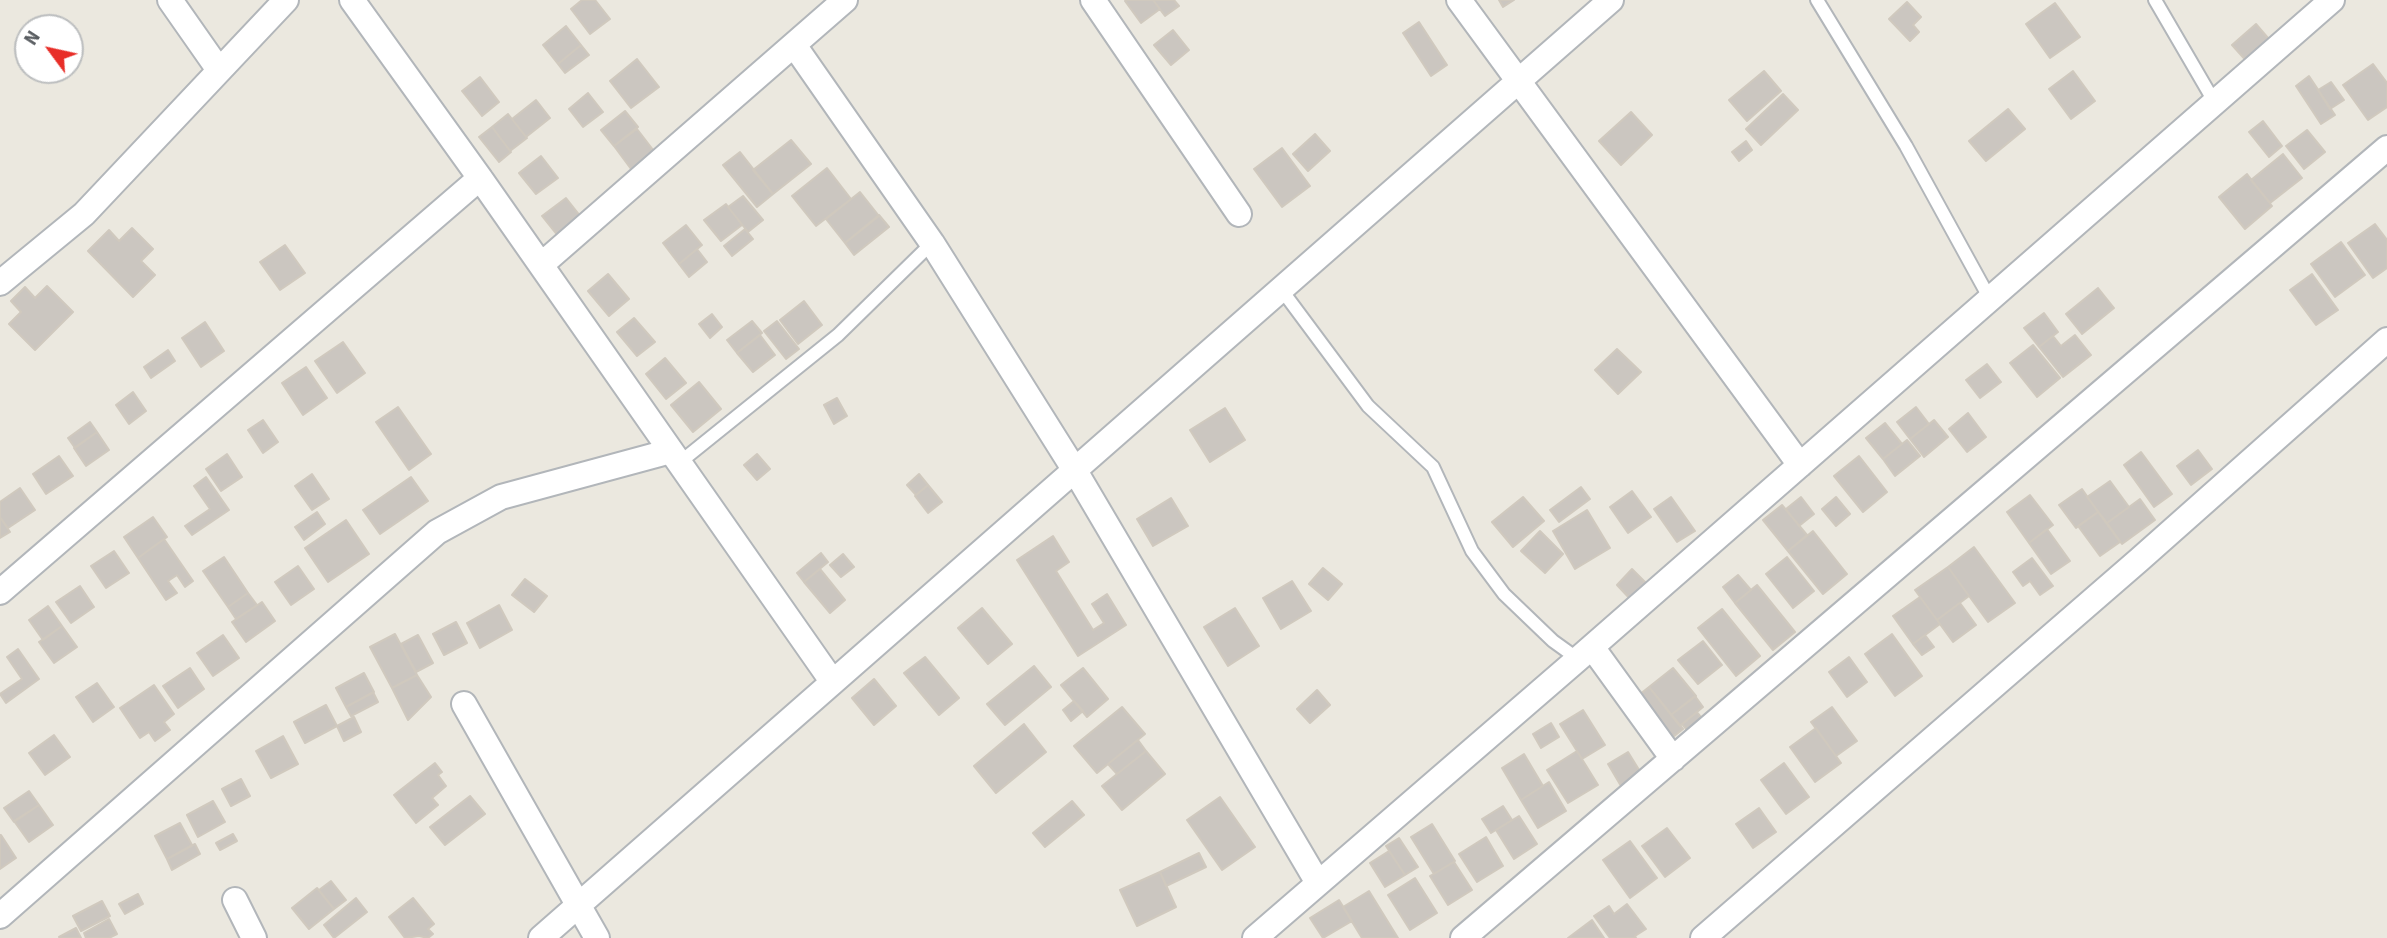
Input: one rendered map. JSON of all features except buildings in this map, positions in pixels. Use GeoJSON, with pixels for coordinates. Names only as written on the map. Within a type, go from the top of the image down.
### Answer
{"type":"FeatureCollection","features":[{"type":"Feature","properties":{"kind":"street"},"geometry":{"type":"LineString","coordinates":[[170,0],[219,69]]}},
{"type":"Feature","properties":{"kind":"street"},"geometry":{"type":"LineString","coordinates":[[0,283],[84,214],[286,0]]}},
{"type":"Feature","properties":{"kind":"street"},"geometry":{"type":"LineString","coordinates":[[352,0],[832,681]]}},
{"type":"Feature","properties":{"kind":"street"},"geometry":{"type":"LineString","coordinates":[[541,265],[845,0]]}},
{"type":"Feature","properties":{"kind":"street"},"geometry":{"type":"LineString","coordinates":[[1093,0],[1239,214]]}},
{"type":"Feature","properties":{"kind":"street"},"geometry":{"type":"LineString","coordinates":[[1459,0],[1800,465]]}},
{"type":"Feature","properties":{"kind":"street"},"geometry":{"type":"LineString","coordinates":[[541,938],[1611,0]]}},
{"type":"Feature","properties":{"kind":"street"},"geometry":{"type":"LineString","coordinates":[[1255,938],[2332,0]]}},
{"type":"Feature","properties":{"kind":"street"},"geometry":{"type":"LineString","coordinates":[[794,45],[932,243],[1074,469],[1318,883]]}},
{"type":"Feature","properties":{"kind":"street"},"geometry":{"type":"LineString","coordinates":[[1463,938],[2387,148]]}},
{"type":"Feature","properties":{"kind":"street"},"geometry":{"type":"LineString","coordinates":[[0,592],[480,178]]}},
{"type":"Feature","properties":{"kind":"street"},"geometry":{"type":"LineString","coordinates":[[1703,938],[2129,569],[2387,340]]}},
{"type":"Feature","properties":{"kind":"street"},"geometry":{"type":"LineString","coordinates":[[0,916],[437,532],[501,497],[676,457]]}},
{"type":"Feature","properties":{"kind":"street"},"geometry":{"type":"LineString","coordinates":[[1585,653],[1673,759]]}},
{"type":"Feature","properties":{"kind":"street"},"geometry":{"type":"LineString","coordinates":[[464,704],[597,938]]}},
{"type":"Feature","properties":{"kind":"street"},"geometry":{"type":"LineString","coordinates":[[235,900],[254,938]]}},
{"type":"Feature","properties":{"kind":"lane"},"geometry":{"type":"LineString","coordinates":[[1817,0],[1906,146],[1990,299]]}},
{"type":"Feature","properties":{"kind":"lane"},"geometry":{"type":"LineString","coordinates":[[2155,0],[2216,103]]}},
{"type":"Feature","properties":{"kind":"lane"},"geometry":{"type":"LineString","coordinates":[[676,457],[838,335],[932,243]]}},
{"type":"Feature","properties":{"kind":"lane"},"geometry":{"type":"LineString","coordinates":[[1281,289],[1368,406],[1399,438],[1433,467],[1472,551],[1504,594],[1553,641],[1585,653]]}}]}
